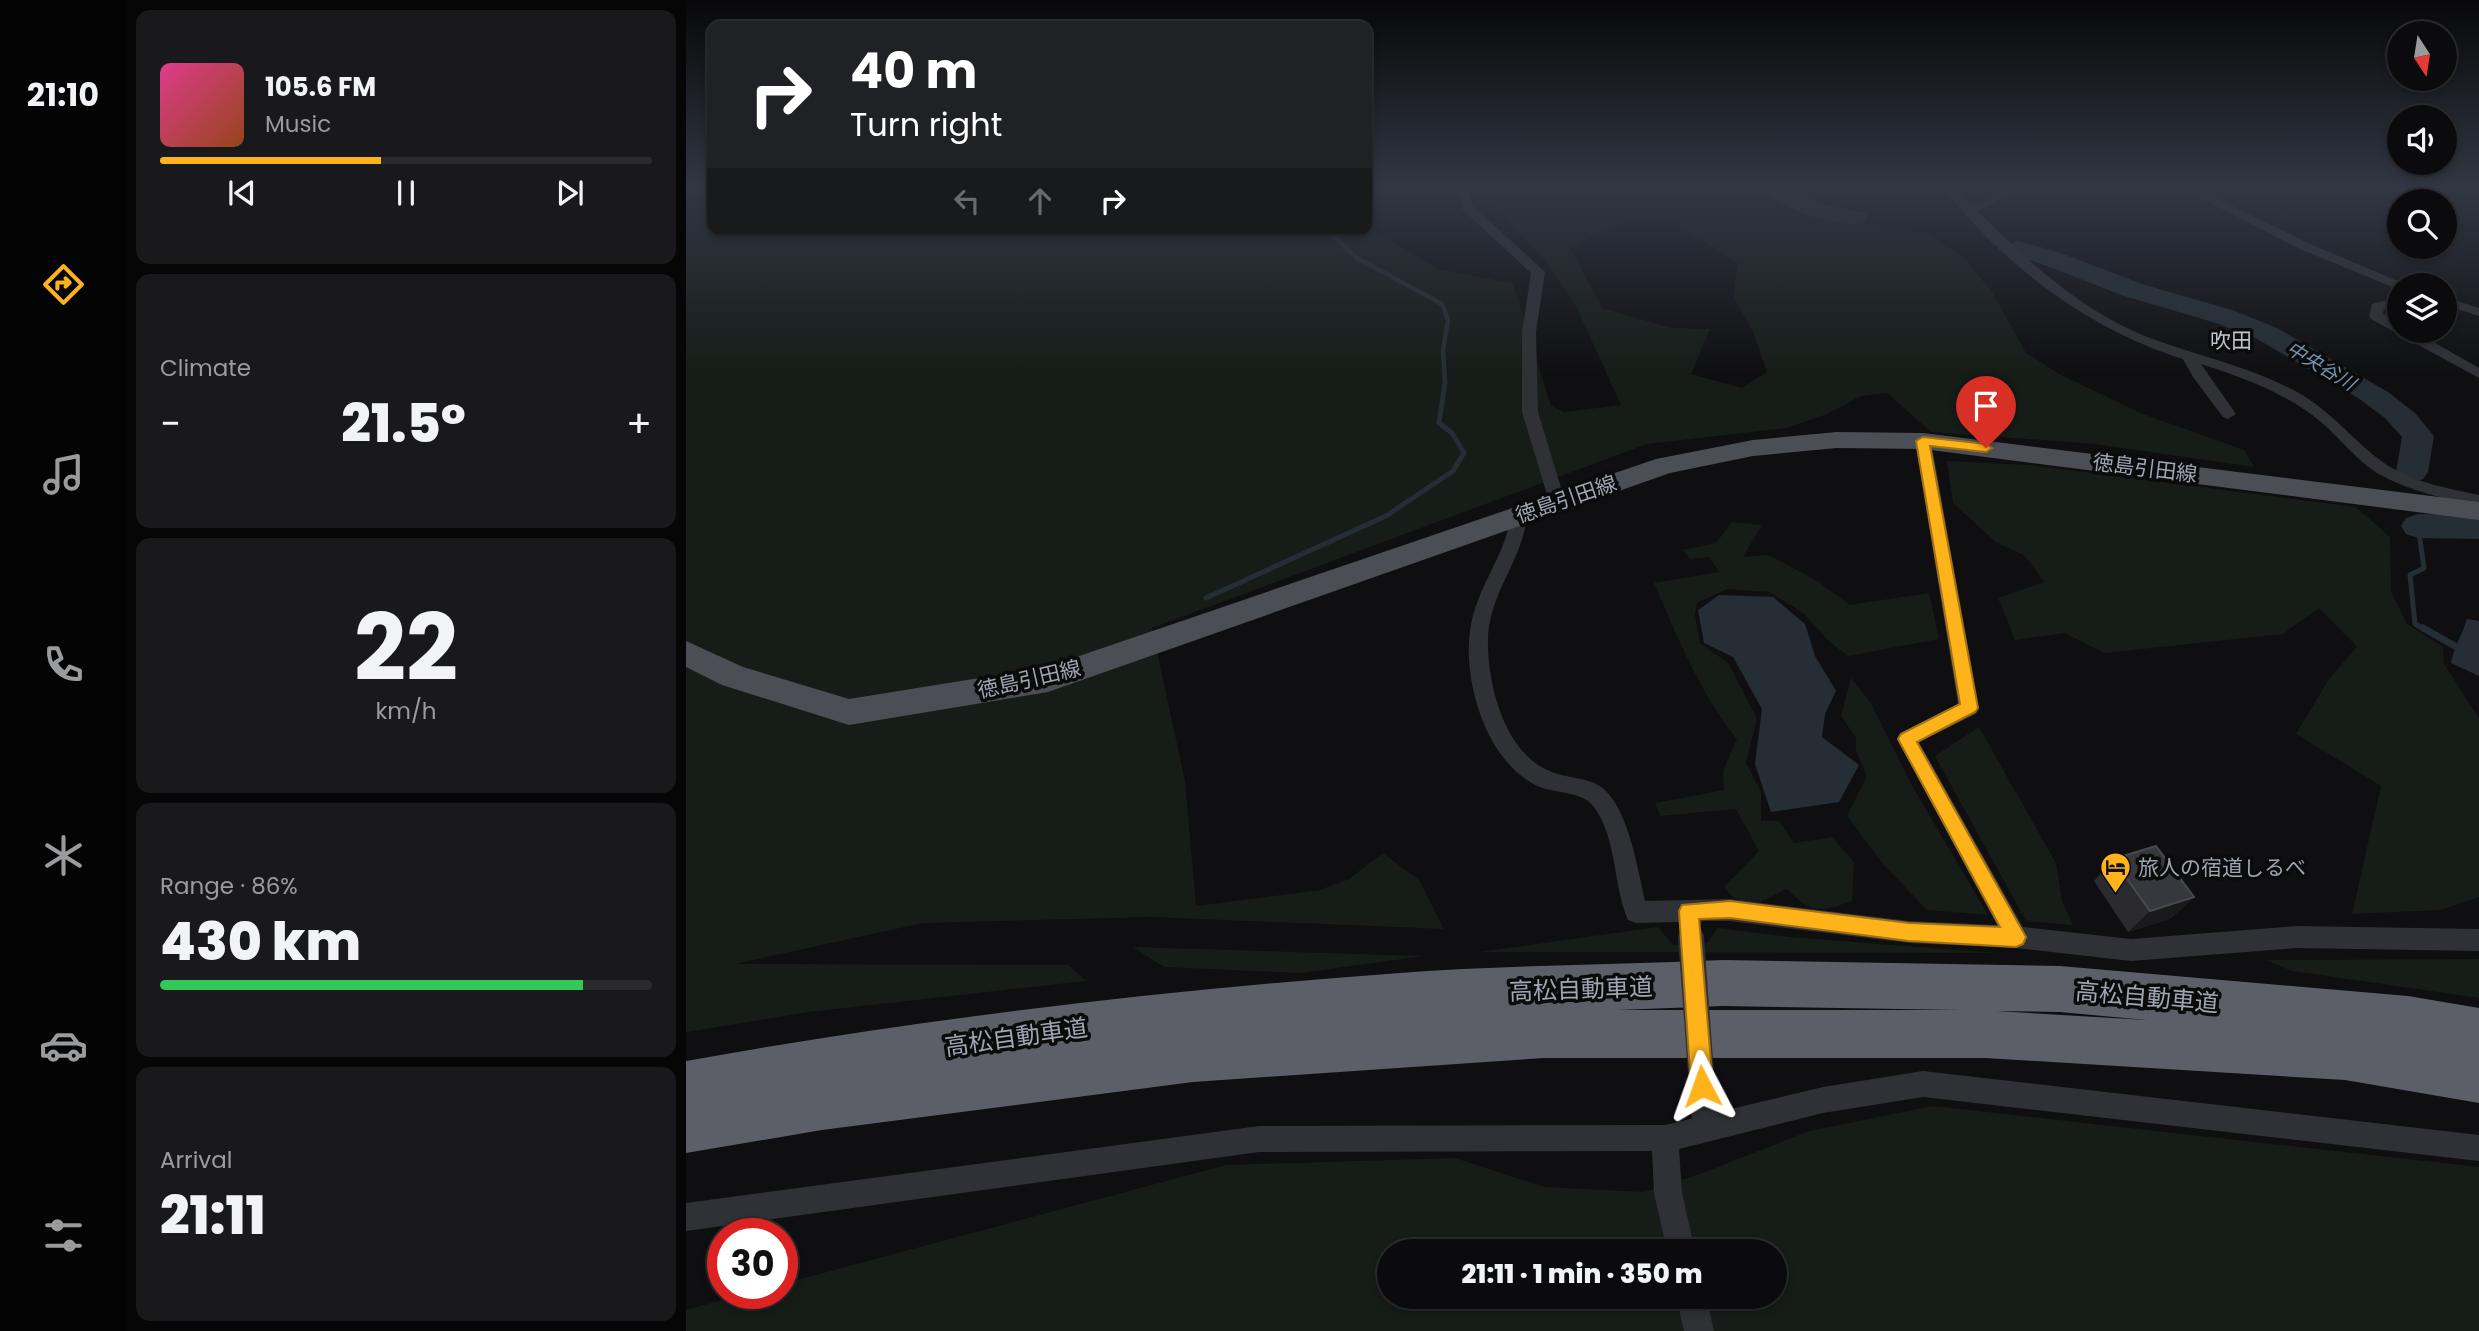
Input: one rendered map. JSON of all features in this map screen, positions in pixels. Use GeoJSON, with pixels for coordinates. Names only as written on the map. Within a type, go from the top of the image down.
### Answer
{"type":"FeatureCollection","features":[{"type":"Feature","properties":{"kind":"highway","name":"高松自動車道"},"geometry":{"type":"LineString","coordinates":[[686,1086],[779,1069],[1103,1025],[1401,996],[1723,983],[2060,989],[2407,1020],[2479,1032]]}},
{"type":"Feature","properties":{"kind":"highway"},"geometry":{"type":"LineString","coordinates":[[686,1072],[945,1036],[1103,1025]]}},
{"type":"Feature","properties":{"kind":"highway","name":"高松自動車道"},"geometry":{"type":"LineString","coordinates":[[686,1128],[822,1105],[1193,1058],[1544,1034],[1985,1034],[2345,1056],[2479,1078]]}},
{"type":"Feature","properties":{"kind":"main road","name":"徳島引田線"},"geometry":{"type":"LineString","coordinates":[[686,653],[733,676],[849,712],[1048,679],[1665,465],[1753,448],[1837,440],[1923,441],[2479,511]]}},
{"type":"Feature","properties":{"kind":"street"},"geometry":{"type":"LineString","coordinates":[[1515,251],[1538,272],[1529,332],[1530,412],[1557,501]]}},
{"type":"Feature","properties":{"kind":"street"},"geometry":{"type":"LineString","coordinates":[[2013,251],[2076,305],[2141,340],[2249,375],[2286,391],[2335,426],[2378,466],[2400,478],[2439,492],[2479,501]]}},
{"type":"Feature","properties":{"kind":"street"},"geometry":{"type":"LineString","coordinates":[[2317,251],[2387,280]]}},
{"type":"Feature","properties":{"kind":"street"},"geometry":{"type":"LineString","coordinates":[[2387,304],[2377,307],[2376,316],[2387,322]]}},
{"type":"Feature","properties":{"kind":"street"},"geometry":{"type":"LineString","coordinates":[[2457,304],[2478,310]]}},
{"type":"Feature","properties":{"kind":"street"},"geometry":{"type":"LineString","coordinates":[[2425,343],[2479,374]]}},
{"type":"Feature","properties":{"kind":"street"},"geometry":{"type":"LineString","coordinates":[[2189,356],[2200,377],[2228,414]]}},
{"type":"Feature","properties":{"kind":"street"},"geometry":{"type":"LineString","coordinates":[[1923,441],[1969,708],[1907,739],[2016,937]]}},
{"type":"Feature","properties":{"kind":"street"},"geometry":{"type":"LineString","coordinates":[[1519,515],[1519,534],[1489,589],[1478,643],[1483,689],[1498,727],[1518,763],[1545,780],[1580,788],[1601,800],[1616,835],[1636,912],[1689,918],[1730,909],[1909,932],[2016,937],[2131,950],[2296,937],[2479,940]]}},
{"type":"Feature","properties":{"kind":"street"},"geometry":{"type":"LineString","coordinates":[[1689,918],[1703,1122]]}},
{"type":"Feature","properties":{"kind":"street"},"geometry":{"type":"LineString","coordinates":[[686,1217],[1259,1139],[1665,1138],[1703,1122],[1923,1084],[2479,1147]]}},
{"type":"Feature","properties":{"kind":"street"},"geometry":{"type":"LineString","coordinates":[[1665,1138],[1668,1193],[1678,1239]]}},
{"type":"Feature","properties":{"kind":"street"},"geometry":{"type":"LineString","coordinates":[[1694,1309],[1699,1331]]}},
{"type":"Feature","properties":{"kind":"shaded area"},"geometry":{"type":"Polygon","coordinates":[[[686,251],[1408,251],[1440,270],[1513,283],[1551,406],[1564,412],[1621,405],[1575,304],[1536,251],[1572,251],[1602,308],[1671,328],[1710,329],[1691,374],[1742,388],[1767,372],[1753,332],[1734,298],[1737,263],[1718,251],[1954,251],[1963,257],[1992,292],[2026,353],[2061,375],[2143,414],[2244,450],[2254,467],[2096,444],[1931,432],[1887,393],[1861,396],[1827,414],[1787,428],[1647,444],[1152,628],[1185,781],[1196,906],[1320,890],[1349,879],[1383,853],[1420,881],[1444,929],[1151,917],[923,923],[735,964],[1068,965],[1086,981],[809,1012],[686,1032],[686,251]]]}},
{"type":"Feature","properties":{"kind":"shaded area"},"geometry":{"type":"Polygon","coordinates":[[[1947,461],[2030,465],[2356,507],[2390,537],[2391,591],[2407,624],[2443,647],[2444,664],[2479,718],[2479,897],[2440,910],[2352,914],[2381,786],[2296,734],[2329,679],[2357,647],[2319,608],[2283,634],[2104,653],[2065,633],[2015,640],[1998,598],[2044,582],[2025,556],[1996,542],[1953,503],[1947,461]]]}},
{"type":"Feature","properties":{"kind":"shaded area"},"geometry":{"type":"Polygon","coordinates":[[[1732,522],[1762,525],[1743,557],[1769,555],[1819,582],[1850,605],[1929,593],[1939,639],[1848,656],[1830,642],[1802,612],[1769,592],[1727,589],[1697,603],[1695,615],[1700,643],[1728,663],[1757,718],[1746,763],[1761,792],[1761,821],[1779,821],[1794,843],[1832,837],[1854,862],[1852,901],[1824,909],[1810,907],[1787,889],[1754,905],[1733,897],[1724,887],[1759,851],[1736,809],[1660,816],[1655,803],[1724,790],[1723,771],[1737,739],[1701,684],[1654,583],[1719,572],[1709,557],[1690,559],[1683,550],[1716,543],[1732,522]]]}},
{"type":"Feature","properties":{"kind":"shaded area"},"geometry":{"type":"Polygon","coordinates":[[[1719,595],[1773,597],[1805,624],[1815,656],[1836,691],[1825,714],[1822,737],[1859,765],[1839,802],[1771,812],[1755,764],[1762,709],[1733,657],[1704,643],[1698,610],[1719,595]]]}},
{"type":"Feature","properties":{"kind":"shaded area"},"geometry":{"type":"Polygon","coordinates":[[[2467,619],[2479,621],[2479,676],[2451,663],[2467,619]]]}},
{"type":"Feature","properties":{"kind":"shaded area"},"geometry":{"type":"Polygon","coordinates":[[[1851,678],[1871,703],[1913,787],[1988,915],[1927,910],[1883,864],[1847,816],[1867,776],[1856,751],[1856,738],[1841,716],[1851,678]]]}},
{"type":"Feature","properties":{"kind":"shaded area"},"geometry":{"type":"Polygon","coordinates":[[[1979,727],[2056,863],[2062,901],[2073,925],[2026,921],[1935,756],[1979,727]]]}},
{"type":"Feature","properties":{"kind":"shaded area"},"geometry":{"type":"Polygon","coordinates":[[[1658,927],[1673,945],[1707,943],[1718,928],[1789,937],[1996,953],[1480,952],[1658,927]]]}},
{"type":"Feature","properties":{"kind":"shaded area"},"geometry":{"type":"Polygon","coordinates":[[[1133,947],[1424,956],[1301,973],[1164,967],[1133,947]]]}},
{"type":"Feature","properties":{"kind":"shaded area"},"geometry":{"type":"Polygon","coordinates":[[[2479,959],[2479,998],[2292,971],[2266,960],[2479,959]]]}},
{"type":"Feature","properties":{"kind":"shaded area"},"geometry":{"type":"Polygon","coordinates":[[[1933,1106],[2479,1167],[2479,1331],[686,1331],[686,1310],[707,1304],[707,1309],[798,1309],[798,1280],[1226,1165],[1455,1158],[1545,1187],[1644,1192],[1700,1174],[1809,1131],[1933,1106]]]}},
{"type":"Feature","properties":{"kind":"building"},"geometry":{"type":"Polygon","coordinates":[[[2156,846],[2194,897],[2150,911],[2113,859],[2156,846]]]}},
{"type":"Feature","properties":{"kind":"waterway"},"geometry":{"type":"LineString","coordinates":[[1349,251],[1357,258],[1442,304],[1448,320],[1443,350],[1445,383]]}},
{"type":"Feature","properties":{"kind":"waterway","name":"中央谷川"},"geometry":{"type":"LineString","coordinates":[[2026,251],[2063,262],[2133,290],[2240,322],[2291,346],[2368,392],[2404,419],[2418,436],[2412,472]]}},
{"type":"Feature","properties":{"kind":"waterway"},"geometry":{"type":"LineString","coordinates":[[1206,598],[1386,516],[1453,471],[1464,453],[1452,433],[1439,423],[1445,383]]}},
{"type":"Feature","properties":{"kind":"waterway"},"geometry":{"type":"LineString","coordinates":[[2418,526],[2424,568],[2410,575],[2415,624],[2426,630]]}},
{"type":"Feature","properties":{"kind":"waterway","name":"中央谷川"},"geometry":{"type":"LineString","coordinates":[[2418,526],[2479,527]]}},
{"type":"Feature","properties":{"kind":"waterway"},"geometry":{"type":"LineString","coordinates":[[2423,628],[2462,650]]}},
{"type":"Feature","properties":{"kind":"place","name":"旅人の宿道しるべ"},"geometry":{"type":"Point","coordinates":[2115,894]}},
{"type":"Feature","properties":{"kind":"district","name":"吹田"},"geometry":{"type":"Point","coordinates":[2231,340]}},
{"type":"Feature","properties":{"kind":"route"},"geometry":{"type":"LineString","coordinates":[[1702,1086],[1689,911],[1730,909],[1909,932],[2016,937],[1907,739],[1969,708],[1923,441],[1986,448]]}}]}
